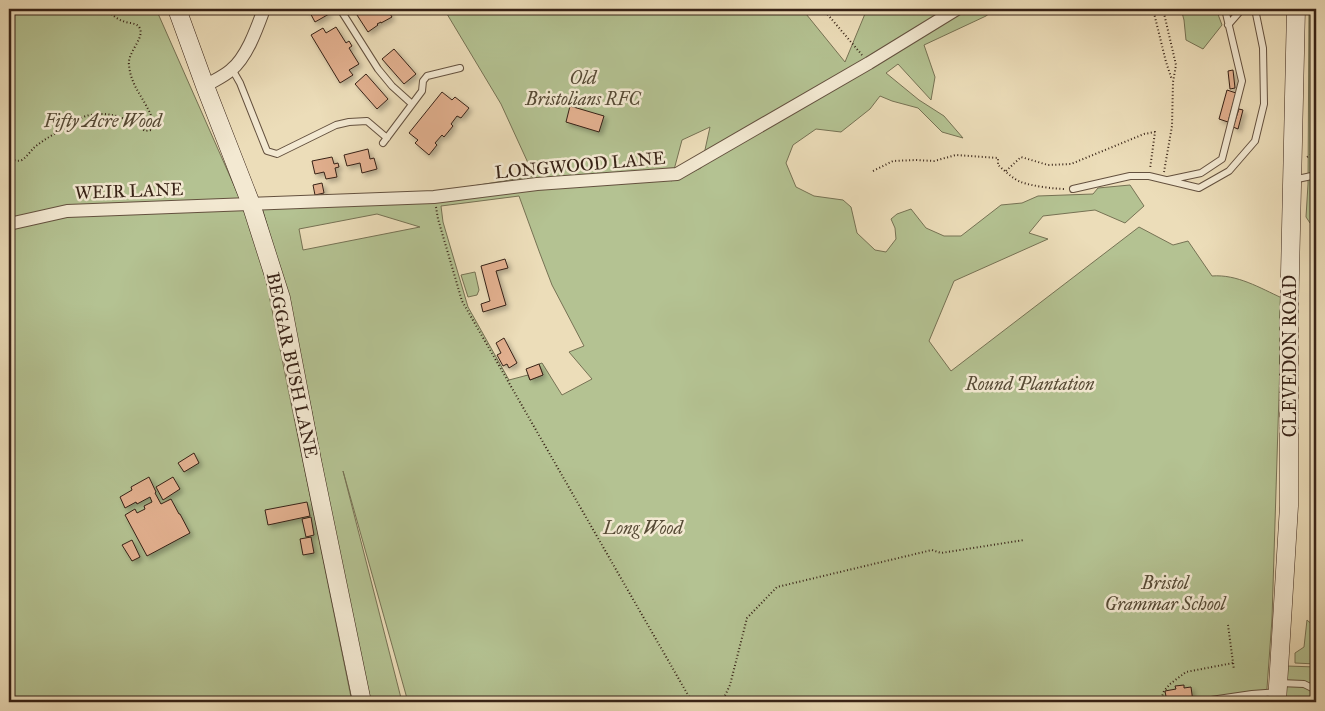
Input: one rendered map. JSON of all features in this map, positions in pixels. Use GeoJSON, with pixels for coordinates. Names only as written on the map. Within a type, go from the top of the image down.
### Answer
{"type":"FeatureCollection","features":[{"type":"Feature","properties":{"kind":"main road","name":"BEGGAR BUSH LANE"},"geometry":{"type":"LineString","coordinates":[[177,9],[204,86],[251,204],[281,298],[362,702]]}},
{"type":"Feature","properties":{"kind":"main road","name":"CLEVEDON ROAD"},"geometry":{"type":"LineString","coordinates":[[1278,692],[1289,506],[1289,318],[1296,9]]}},
{"type":"Feature","properties":{"kind":"street"},"geometry":{"type":"LineString","coordinates":[[204,86],[232,69],[241,61],[264,9]]}},
{"type":"Feature","properties":{"kind":"street","name":"LONGWOOD LANE"},"geometry":{"type":"LineString","coordinates":[[251,204],[434,197],[537,184],[677,174],[869,63],[957,9]]}},
{"type":"Feature","properties":{"kind":"street","name":"WEIR LANE"},"geometry":{"type":"LineString","coordinates":[[9,224],[67,211],[251,204]]}},
{"type":"Feature","properties":{"kind":"lane"},"geometry":{"type":"LineString","coordinates":[[340,9],[378,69],[392,86],[412,104]]}},
{"type":"Feature","properties":{"kind":"lane"},"geometry":{"type":"LineString","coordinates":[[1165,180],[1201,173],[1222,159],[1242,81],[1225,9]]}},
{"type":"Feature","properties":{"kind":"lane"},"geometry":{"type":"LineString","coordinates":[[1228,25],[1242,9]]}},
{"type":"Feature","properties":{"kind":"lane"},"geometry":{"type":"LineString","coordinates":[[1073,189],[1130,176],[1149,176],[1200,188],[1229,171],[1256,141],[1264,104],[1263,48],[1255,9]]}},
{"type":"Feature","properties":{"kind":"lane"},"geometry":{"type":"LineString","coordinates":[[232,69],[240,83],[267,151],[277,154],[336,125],[349,122],[367,121],[385,141],[422,90],[423,81],[428,76],[460,68]]}},
{"type":"Feature","properties":{"kind":"lane"},"geometry":{"type":"LineString","coordinates":[[1292,180],[1316,175]]}},
{"type":"Feature","properties":{"kind":"lane"},"geometry":{"type":"LineString","coordinates":[[1211,700],[1278,692],[1304,684],[1316,690]]}},
{"type":"Feature","properties":{"kind":"path"},"geometry":{"type":"LineString","coordinates":[[9,156],[16,161],[25,158],[34,147],[61,129],[86,116],[98,114],[117,116],[127,119],[145,131],[151,130],[154,126],[150,113],[131,78],[128,62],[141,31],[135,24],[122,21],[104,9]]}},
{"type":"Feature","properties":{"kind":"path"},"geometry":{"type":"LineString","coordinates":[[823,9],[869,63]]}},
{"type":"Feature","properties":{"kind":"path"},"geometry":{"type":"LineString","coordinates":[[1153,9],[1173,82]]}},
{"type":"Feature","properties":{"kind":"path"},"geometry":{"type":"LineString","coordinates":[[1163,9],[1176,65],[1173,82],[1172,126],[1165,180]]}},
{"type":"Feature","properties":{"kind":"path"},"geometry":{"type":"LineString","coordinates":[[1006,172],[1021,157],[1048,165],[1071,164],[1144,134],[1155,132],[1149,176]]}},
{"type":"Feature","properties":{"kind":"path"},"geometry":{"type":"LineString","coordinates":[[874,171],[892,161],[934,161],[956,156],[998,158],[998,165],[1021,182],[1055,189],[1073,189]]}},
{"type":"Feature","properties":{"kind":"path"},"geometry":{"type":"LineString","coordinates":[[434,197],[438,219],[462,301],[692,702]]}},
{"type":"Feature","properties":{"kind":"path"},"geometry":{"type":"LineString","coordinates":[[722,702],[730,685],[747,618],[777,587],[932,550],[941,553],[1024,540]]}},
{"type":"Feature","properties":{"kind":"path"},"geometry":{"type":"LineString","coordinates":[[1228,625],[1234,670]]}},
{"type":"Feature","properties":{"kind":"path"},"geometry":{"type":"LineString","coordinates":[[1160,702],[1164,691],[1170,684],[1186,672],[1234,663]]}},
{"type":"Feature","properties":{"kind":"green space","name":"Fifty Acre Wood"},"geometry":{"type":"Polygon","coordinates":[[[9,9],[156,9],[259,246],[352,702],[9,702],[9,9]]]}},
{"type":"Feature","properties":{"kind":"green space"},"geometry":{"type":"Polygon","coordinates":[[[444,9],[802,9],[845,62],[867,9],[995,9],[986,16],[924,45],[935,77],[931,100],[898,64],[886,73],[919,100],[944,116],[963,138],[942,132],[918,108],[880,96],[870,109],[841,132],[816,129],[793,145],[786,163],[796,187],[814,196],[843,200],[851,207],[857,233],[875,250],[886,252],[896,239],[895,228],[891,219],[897,214],[911,209],[926,228],[944,236],[961,236],[1001,205],[1022,203],[1038,196],[1093,194],[1098,188],[1130,185],[1144,206],[1125,223],[1095,210],[1043,216],[1029,233],[1048,239],[954,281],[929,341],[951,371],[1139,227],[1173,245],[1188,241],[1212,276],[1239,279],[1282,298],[1272,619],[1266,702],[408,702],[343,471],[402,702],[367,702],[311,408],[285,290],[260,200],[418,195],[534,176],[501,104],[444,9]],[[710,127],[682,140],[671,181],[701,168],[710,127]],[[519,196],[441,206],[443,222],[468,307],[509,380],[528,375],[530,380],[543,375],[539,364],[542,363],[562,395],[592,379],[569,352],[584,346],[552,285],[519,196]],[[377,214],[299,229],[303,250],[420,227],[377,214]]]}},
{"type":"Feature","properties":{"kind":"green space"},"geometry":{"type":"Polygon","coordinates":[[[1181,9],[1216,9],[1222,25],[1203,49],[1186,40],[1181,9]]]}},
{"type":"Feature","properties":{"kind":"green space"},"geometry":{"type":"Polygon","coordinates":[[[1309,9],[1316,9],[1316,224],[1310,223],[1306,217],[1308,184],[1309,9]]]}},
{"type":"Feature","properties":{"kind":"green space"},"geometry":{"type":"Polygon","coordinates":[[[475,272],[479,290],[477,295],[468,297],[461,275],[475,272]]]}},
{"type":"Feature","properties":{"kind":"green space"},"geometry":{"type":"Polygon","coordinates":[[[1307,620],[1316,628],[1316,664],[1295,663],[1295,653],[1304,647],[1307,620]]]}},
{"type":"Feature","properties":{"kind":"green space"},"geometry":{"type":"Polygon","coordinates":[[[1287,666],[1316,667],[1316,702],[1284,702],[1287,666]]]}},
{"type":"Feature","properties":{"kind":"building"},"geometry":{"type":"Polygon","coordinates":[[[308,9],[326,9],[329,14],[315,22],[308,9]]]}},
{"type":"Feature","properties":{"kind":"building"},"geometry":{"type":"Polygon","coordinates":[[[356,9],[387,9],[392,17],[377,24],[368,32],[357,15],[359,14],[356,9]]]}},
{"type":"Feature","properties":{"kind":"building"},"geometry":{"type":"Polygon","coordinates":[[[336,27],[346,43],[349,41],[352,46],[349,48],[359,64],[349,70],[353,75],[340,83],[311,35],[323,28],[326,33],[336,27]]]}},
{"type":"Feature","properties":{"kind":"building"},"geometry":{"type":"Polygon","coordinates":[[[394,49],[416,74],[404,84],[382,59],[394,49]]]}},
{"type":"Feature","properties":{"kind":"building"},"geometry":{"type":"Polygon","coordinates":[[[1233,70],[1235,88],[1230,89],[1228,71],[1233,70]]]}},
{"type":"Feature","properties":{"kind":"building"},"geometry":{"type":"Polygon","coordinates":[[[366,74],[388,99],[377,109],[355,84],[366,74]]]}},
{"type":"Feature","properties":{"kind":"building"},"geometry":{"type":"Polygon","coordinates":[[[1227,90],[1236,93],[1228,122],[1219,119],[1227,90]]]}},
{"type":"Feature","properties":{"kind":"building"},"geometry":{"type":"Polygon","coordinates":[[[442,92],[452,100],[455,97],[469,108],[461,118],[457,116],[451,124],[453,126],[444,137],[442,135],[435,143],[437,145],[429,155],[415,143],[418,140],[409,133],[442,92]]]}},
{"type":"Feature","properties":{"kind":"building","name":"Old Bristolians RFC"},"geometry":{"type":"Polygon","coordinates":[[[570,106],[604,116],[599,132],[566,122],[570,106]]]}},
{"type":"Feature","properties":{"kind":"building"},"geometry":{"type":"Polygon","coordinates":[[[1239,109],[1243,110],[1238,129],[1233,127],[1239,109]]]}},
{"type":"Feature","properties":{"kind":"building"},"geometry":{"type":"Polygon","coordinates":[[[368,149],[370,159],[374,158],[377,169],[362,173],[360,163],[347,166],[344,155],[368,149]]]}},
{"type":"Feature","properties":{"kind":"building"},"geometry":{"type":"Polygon","coordinates":[[[332,157],[334,164],[338,163],[339,167],[335,168],[337,177],[326,179],[324,172],[315,174],[312,161],[332,157]]]}},
{"type":"Feature","properties":{"kind":"building"},"geometry":{"type":"Polygon","coordinates":[[[322,183],[324,193],[315,195],[313,185],[322,183]]]}},
{"type":"Feature","properties":{"kind":"building"},"geometry":{"type":"Polygon","coordinates":[[[505,259],[508,268],[496,271],[506,305],[483,312],[481,304],[490,301],[481,266],[505,259]]]}},
{"type":"Feature","properties":{"kind":"building"},"geometry":{"type":"Polygon","coordinates":[[[504,338],[517,363],[509,368],[507,364],[503,366],[497,355],[501,353],[496,343],[504,338]]]}},
{"type":"Feature","properties":{"kind":"building"},"geometry":{"type":"Polygon","coordinates":[[[539,364],[543,375],[530,380],[526,369],[539,364]]]}},
{"type":"Feature","properties":{"kind":"building"},"geometry":{"type":"Polygon","coordinates":[[[194,453],[199,463],[184,472],[178,463],[194,453]]]}},
{"type":"Feature","properties":{"kind":"building"},"geometry":{"type":"Polygon","coordinates":[[[149,477],[161,504],[171,499],[190,533],[147,556],[125,515],[135,509],[137,513],[145,509],[144,506],[152,502],[150,497],[125,508],[120,497],[132,490],[131,487],[149,477]]]}},
{"type":"Feature","properties":{"kind":"building"},"geometry":{"type":"Polygon","coordinates":[[[173,477],[180,489],[163,500],[156,487],[173,477]]]}},
{"type":"Feature","properties":{"kind":"building"},"geometry":{"type":"Polygon","coordinates":[[[307,502],[310,516],[268,525],[265,510],[307,502]]]}},
{"type":"Feature","properties":{"kind":"building"},"geometry":{"type":"Polygon","coordinates":[[[311,517],[314,535],[306,537],[302,519],[311,517]]]}},
{"type":"Feature","properties":{"kind":"building"},"geometry":{"type":"Polygon","coordinates":[[[311,537],[314,553],[303,555],[300,539],[311,537]]]}},
{"type":"Feature","properties":{"kind":"building"},"geometry":{"type":"Polygon","coordinates":[[[132,540],[140,557],[132,561],[122,545],[132,540]]]}},
{"type":"Feature","properties":{"kind":"building"},"geometry":{"type":"Polygon","coordinates":[[[1184,685],[1184,688],[1191,687],[1193,702],[1167,702],[1165,691],[1176,689],[1175,686],[1184,685]]]}},
{"type":"Feature","properties":{"kind":"park label","name":"Round Plantation"},"geometry":{"type":"Point","coordinates":[1030,384]}},
{"type":"Feature","properties":{"kind":"park label","name":"Long Wood"},"geometry":{"type":"Point","coordinates":[643,528]}},
{"type":"Feature","properties":{"kind":"park label","name":"Bristol Grammar School"},"geometry":{"type":"Point","coordinates":[1165,593]}}]}
